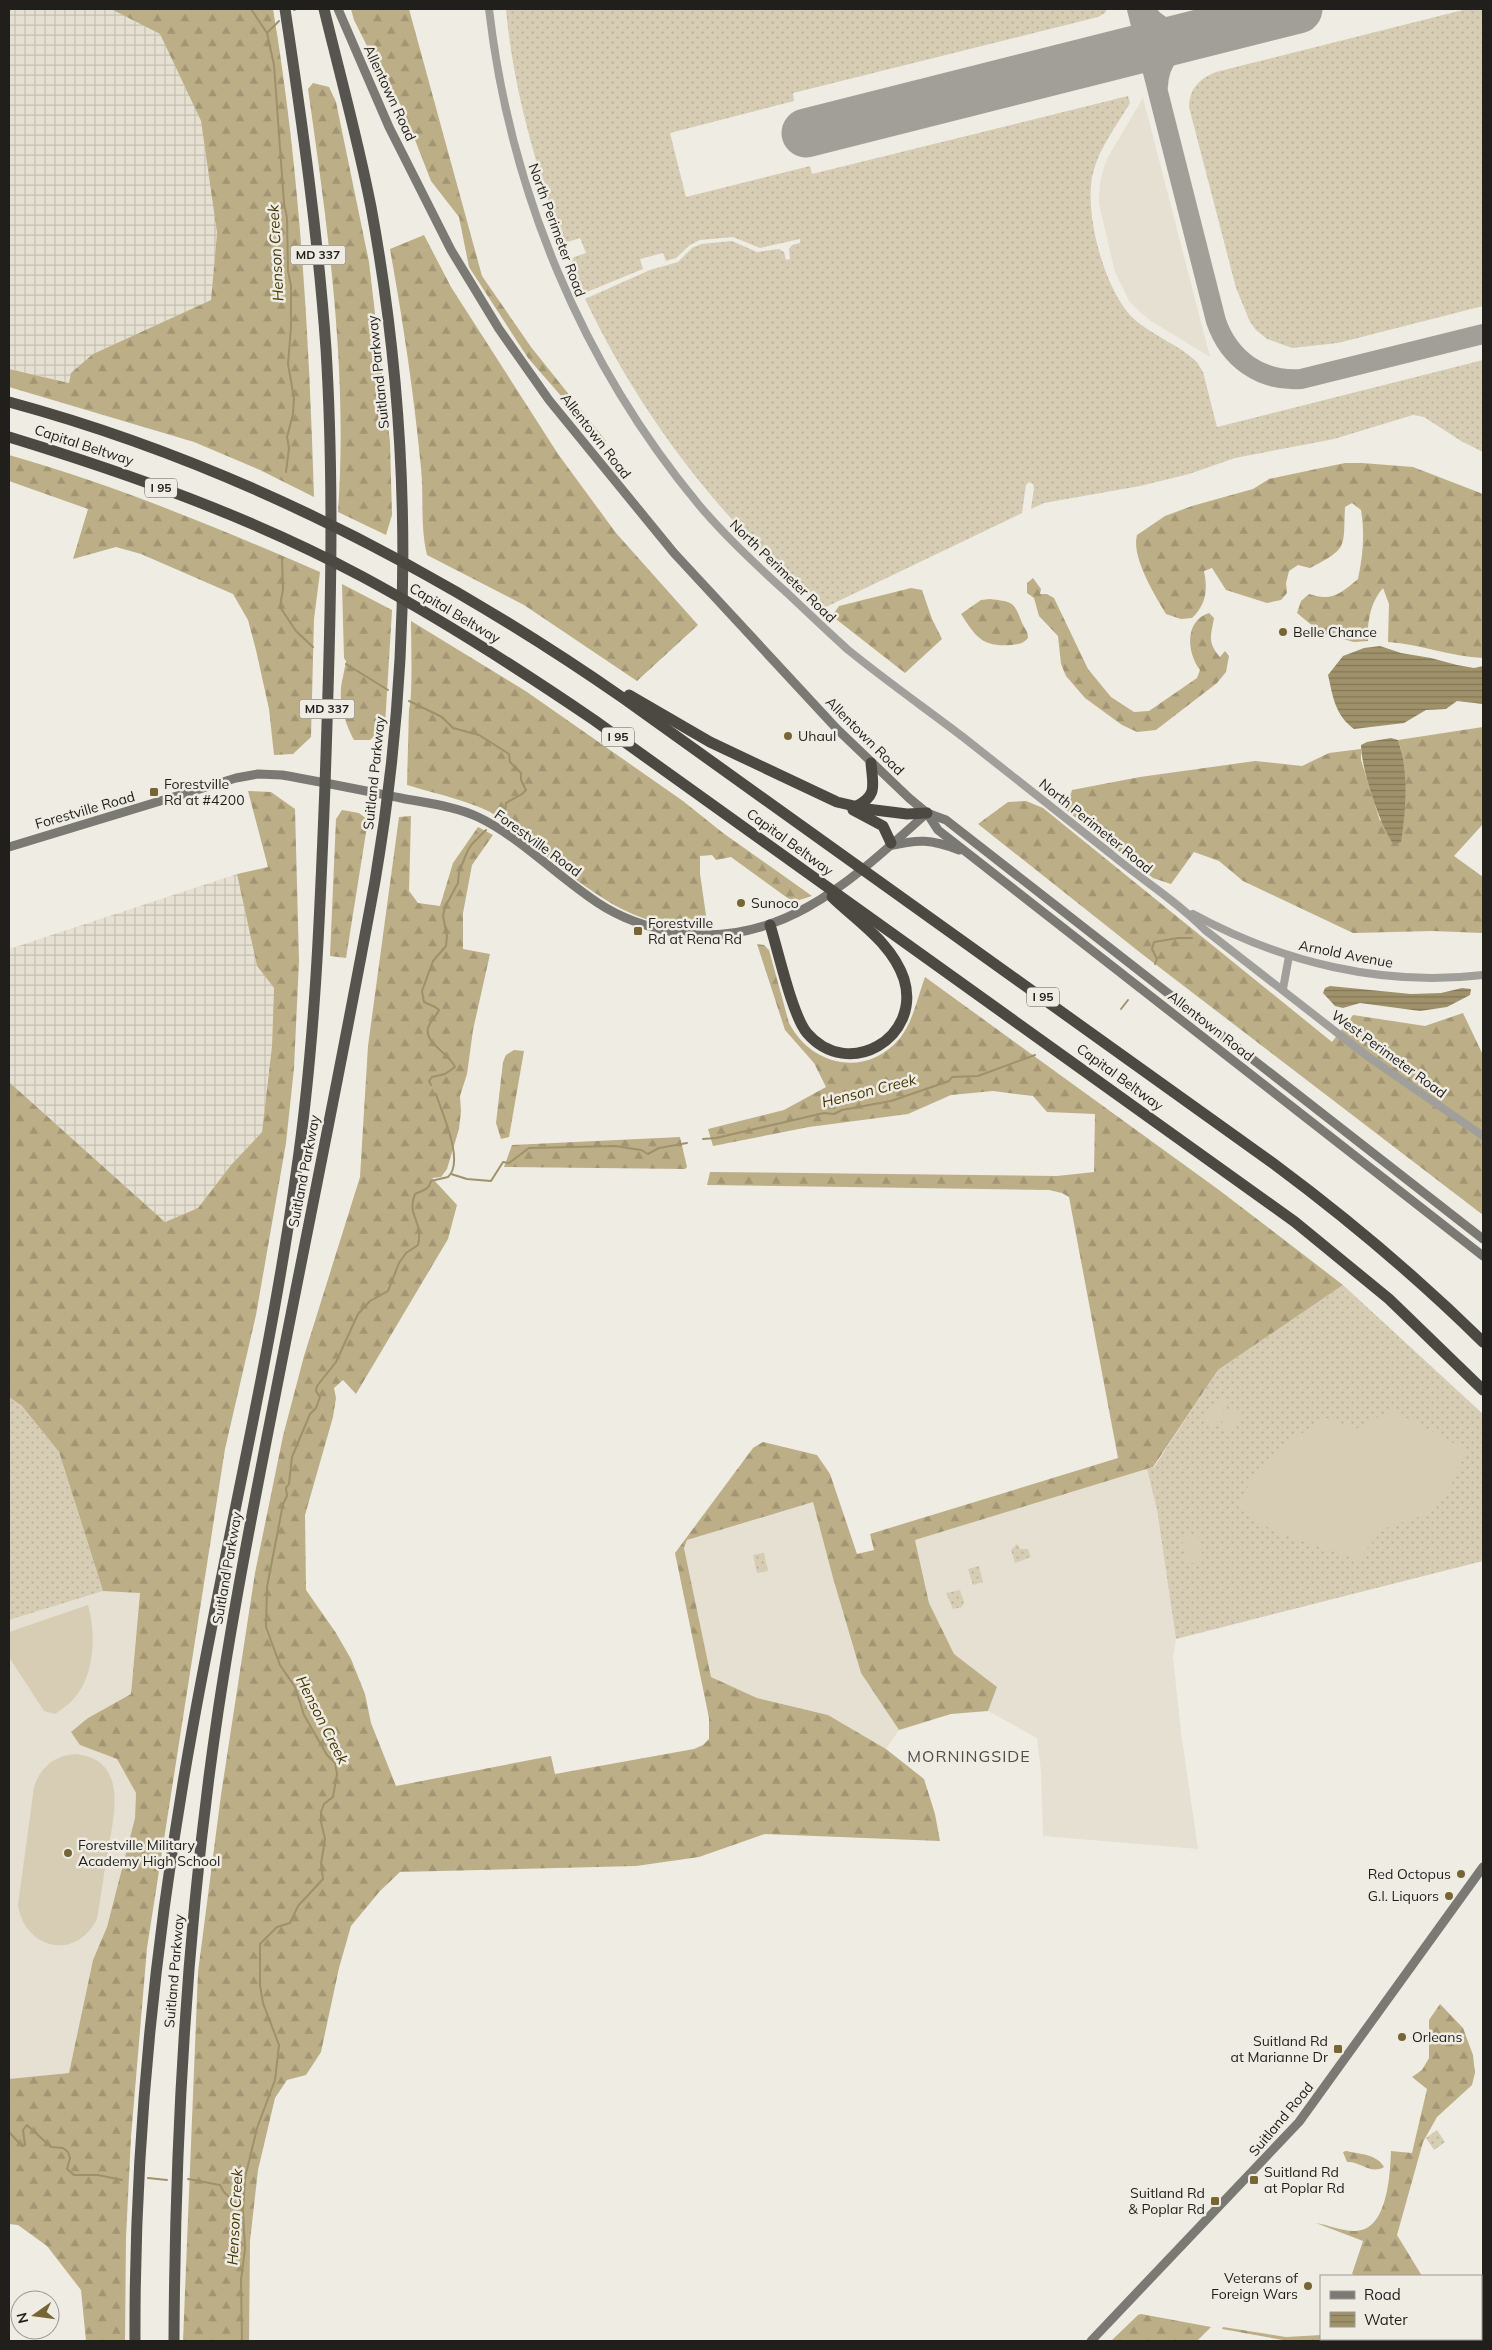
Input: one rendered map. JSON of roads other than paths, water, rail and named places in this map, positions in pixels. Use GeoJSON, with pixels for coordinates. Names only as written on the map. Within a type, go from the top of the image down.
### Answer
{"type":"FeatureCollection","features":[{"type":"Feature","properties":{"kind":"highway","name":"Suitland Parkway"},"geometry":{"type":"LineString","coordinates":[[135,2341],[136,2265],[142,2146],[160,1944],[191,1735],[281,1269],[297,1170],[309,1074],[316,991],[325,783],[330,584],[330,468],[327,371],[315,228],[286,9]]}},
{"type":"Feature","properties":{"kind":"highway","name":"Suitland Parkway"},"geometry":{"type":"LineString","coordinates":[[174,2341],[176,2187],[186,2002],[198,1871],[218,1713],[245,1548],[370,911],[388,795],[398,694],[403,591],[401,470],[384,287],[371,208],[324,9]]}},
{"type":"Feature","properties":{"kind":"highway","name":"Capital Beltway"},"geometry":{"type":"LineString","coordinates":[[9,402],[140,443],[198,465],[307,512],[421,570],[525,632],[586,672],[1282,1169],[1408,1272],[1483,1342]]}},
{"type":"Feature","properties":{"kind":"highway","name":"Capital Beltway"},"geometry":{"type":"LineString","coordinates":[[9,437],[126,474],[238,518],[308,550],[422,610],[519,669],[594,720],[1295,1222],[1389,1299],[1483,1390]]}},
{"type":"Feature","properties":{"kind":"highway"},"geometry":{"type":"LineString","coordinates":[[586,672],[650,706],[710,742],[849,806],[883,826],[886,848]]}},
{"type":"Feature","properties":{"kind":"highway"},"geometry":{"type":"LineString","coordinates":[[849,806],[866,801],[873,791],[871,764]]}},
{"type":"Feature","properties":{"kind":"highway"},"geometry":{"type":"LineString","coordinates":[[849,806],[907,814],[927,812]]}},
{"type":"Feature","properties":{"kind":"highway"},"geometry":{"type":"LineString","coordinates":[[770,925],[798,1016],[802,1026],[812,1037],[832,1051],[853,1054],[872,1049],[891,1035],[902,1020],[906,1002],[906,990],[901,972],[880,940],[850,915],[808,873]]}},
{"type":"Feature","properties":{"kind":"main road","name":"Allentown Road"},"geometry":{"type":"LineString","coordinates":[[338,9],[383,114],[451,250],[514,351],[623,492],[714,597],[871,764],[927,812],[946,820],[1483,1239]]}},
{"type":"Feature","properties":{"kind":"main road","name":"Forestville Road"},"geometry":{"type":"LineString","coordinates":[[9,847],[250,775],[273,774],[457,810],[485,821],[614,913],[647,926],[690,934],[717,935],[742,933],[770,925],[810,907],[886,848],[927,812]]}},
{"type":"Feature","properties":{"kind":"main road","name":"Allentown Road"},"geometry":{"type":"LineString","coordinates":[[927,812],[938,830],[1483,1256]]}},
{"type":"Feature","properties":{"kind":"main road"},"geometry":{"type":"LineString","coordinates":[[886,848],[914,841],[928,840],[969,854]]}},
{"type":"Feature","properties":{"kind":"main road"},"geometry":{"type":"LineString","coordinates":[[1229,1057],[1237,1048]]}},
{"type":"Feature","properties":{"kind":"main road","name":"Suitland Road"},"geometry":{"type":"LineString","coordinates":[[1091,2341],[1299,2122],[1483,1867]]}},
{"type":"Feature","properties":{"kind":"street","name":"North Perimeter Road"},"geometry":{"type":"LineString","coordinates":[[489,9],[497,66],[512,140],[530,200],[549,253],[570,302],[620,395],[668,466],[700,507],[748,558],[848,649],[1030,789],[1142,880],[1184,909],[1205,930],[1283,990]]}},
{"type":"Feature","properties":{"kind":"street","name":"Arnold Avenue"},"geometry":{"type":"LineString","coordinates":[[1184,909],[1228,932],[1289,956],[1342,969],[1396,976],[1437,978],[1483,975]]}},
{"type":"Feature","properties":{"kind":"street"},"geometry":{"type":"LineString","coordinates":[[1283,990],[1289,956]]}},
{"type":"Feature","properties":{"kind":"street","name":"West Perimeter Road"},"geometry":{"type":"LineString","coordinates":[[1283,990],[1367,1056],[1483,1136]]}},
{"type":"Feature","properties":{"kind":"water"},"geometry":{"type":"Polygon","coordinates":[[[1380,646],[1401,653],[1457,665],[1474,668],[1483,666],[1483,704],[1457,701],[1446,709],[1426,710],[1404,723],[1354,729],[1339,712],[1333,698],[1328,675],[1343,656],[1364,648],[1380,646]]]}},
{"type":"Feature","properties":{"kind":"water"},"geometry":{"type":"Polygon","coordinates":[[[1391,738],[1398,740],[1405,778],[1401,842],[1394,845],[1383,825],[1372,796],[1364,768],[1361,745],[1367,742],[1391,738]]]}},
{"type":"Feature","properties":{"kind":"water"},"geometry":{"type":"Polygon","coordinates":[[[1330,986],[1411,994],[1441,993],[1462,988],[1471,989],[1470,995],[1447,1007],[1420,1011],[1360,1003],[1343,1008],[1335,1006],[1323,993],[1325,988],[1330,986]]]}},
{"type":"Feature","properties":{"kind":"waterway","name":"Henson Creek"},"geometry":{"type":"LineString","coordinates":[[251,9],[267,33],[274,65],[284,203],[287,218],[288,271],[291,286],[291,327],[288,364],[294,398],[293,414],[287,437],[289,448],[286,472]]}},
{"type":"Feature","properties":{"kind":"waterway"},"geometry":{"type":"LineString","coordinates":[[267,33],[279,21]]}},
{"type":"Feature","properties":{"kind":"waterway","name":"Henson Creek"},"geometry":{"type":"LineString","coordinates":[[282,558],[283,589],[280,607],[296,631],[313,647]]}},
{"type":"Feature","properties":{"kind":"waterway","name":"Henson Creek"},"geometry":{"type":"LineString","coordinates":[[346,664],[388,690]]}},
{"type":"Feature","properties":{"kind":"waterway","name":"Henson Creek"},"geometry":{"type":"LineString","coordinates":[[409,701],[442,717],[453,728],[479,735],[509,754],[510,762],[521,773],[521,780],[526,790],[506,803],[504,819]]}},
{"type":"Feature","properties":{"kind":"waterway","name":"Henson Creek"},"geometry":{"type":"LineString","coordinates":[[431,1085],[429,1081],[432,1077],[445,1074],[455,1067],[430,1039],[428,1028],[439,1010],[424,1002],[422,991],[433,961],[446,946],[447,936],[443,916],[445,907],[458,883],[459,872],[468,850],[486,830]]}},
{"type":"Feature","properties":{"kind":"waterway","name":"Henson Creek"},"geometry":{"type":"LineString","coordinates":[[1155,964],[1157,959],[1152,949],[1154,942],[1192,938]]}},
{"type":"Feature","properties":{"kind":"waterway","name":"Henson Creek"},"geometry":{"type":"LineString","coordinates":[[1121,1009],[1128,1000]]}},
{"type":"Feature","properties":{"kind":"waterway","name":"Henson Creek"},"geometry":{"type":"LineString","coordinates":[[703,1139],[716,1138],[824,1113],[834,1114],[842,1110],[891,1101],[949,1081],[952,1077],[978,1076],[1035,1055]]}},
{"type":"Feature","properties":{"kind":"waterway","name":"Henson Creek"},"geometry":{"type":"LineString","coordinates":[[242,2341],[241,2280],[245,2249],[243,2211],[245,2178],[257,2128],[275,2080],[279,2045],[263,2003],[260,1985],[260,1944],[277,1927],[290,1923],[298,1906],[323,1879],[321,1864],[325,1839],[321,1812],[324,1804],[333,1797],[337,1774],[335,1763],[327,1755],[304,1715],[295,1687],[280,1665],[266,1627],[267,1587],[283,1504],[287,1496],[286,1488],[289,1484],[292,1457],[310,1414],[316,1408],[320,1397],[316,1391],[317,1386],[336,1362],[358,1314],[370,1301],[388,1291],[399,1263],[406,1253],[418,1245],[419,1230],[413,1208],[415,1194],[427,1188],[431,1181],[448,1177],[453,1170],[454,1160],[451,1137],[436,1094]]}},
{"type":"Feature","properties":{"kind":"waterway","name":"Henson Creek"},"geometry":{"type":"LineString","coordinates":[[451,1174],[467,1179],[491,1181],[503,1162],[509,1163],[529,1148],[615,1146],[641,1150],[648,1154],[659,1148],[687,1143]]}},
{"type":"Feature","properties":{"kind":"waterway"},"geometry":{"type":"LineString","coordinates":[[9,2132],[22,2146],[25,2145],[23,2130],[27,2125],[51,2147],[63,2148],[68,2152],[70,2158],[67,2169],[74,2175],[98,2175],[122,2180]]}},
{"type":"Feature","properties":{"kind":"waterway"},"geometry":{"type":"LineString","coordinates":[[148,2178],[167,2180]]}},
{"type":"Feature","properties":{"kind":"waterway"},"geometry":{"type":"LineString","coordinates":[[188,2179],[220,2185],[224,2192],[243,2211]]}},
{"type":"Feature","properties":{"kind":"place","name":"Belle Chance"},"geometry":{"type":"Point","coordinates":[1283,632]}},
{"type":"Feature","properties":{"kind":"place","name":"Uhaul"},"geometry":{"type":"Point","coordinates":[788,736]}},
{"type":"Feature","properties":{"kind":"place","name":"Forestville Rd at #4200"},"geometry":{"type":"Point","coordinates":[154,792]}},
{"type":"Feature","properties":{"kind":"place","name":"Sunoco"},"geometry":{"type":"Point","coordinates":[741,903]}},
{"type":"Feature","properties":{"kind":"place","name":"Forestville Rd at Rena Rd"},"geometry":{"type":"Point","coordinates":[638,931]}},
{"type":"Feature","properties":{"kind":"place","name":"Forestville Military Academy High School"},"geometry":{"type":"Point","coordinates":[68,1853]}},
{"type":"Feature","properties":{"kind":"place","name":"Red Octopus"},"geometry":{"type":"Point","coordinates":[1461,1874]}},
{"type":"Feature","properties":{"kind":"place","name":"G.I. Liquors"},"geometry":{"type":"Point","coordinates":[1449,1896]}},
{"type":"Feature","properties":{"kind":"place","name":"Orleans"},"geometry":{"type":"Point","coordinates":[1402,2037]}},
{"type":"Feature","properties":{"kind":"place","name":"Suitland Rd at Marianne Dr"},"geometry":{"type":"Point","coordinates":[1338,2049]}},
{"type":"Feature","properties":{"kind":"place","name":"Suitland Rd at Poplar Rd"},"geometry":{"type":"Point","coordinates":[1254,2180]}},
{"type":"Feature","properties":{"kind":"place","name":"Suitland Rd & Poplar Rd"},"geometry":{"type":"Point","coordinates":[1215,2201]}},
{"type":"Feature","properties":{"kind":"place","name":"Veterans of Foreign Wars"},"geometry":{"type":"Point","coordinates":[1308,2286]}},
{"type":"Feature","properties":{"kind":"district","name":"MORNINGSIDE"},"geometry":{"type":"Point","coordinates":[969,1756]}}]}
